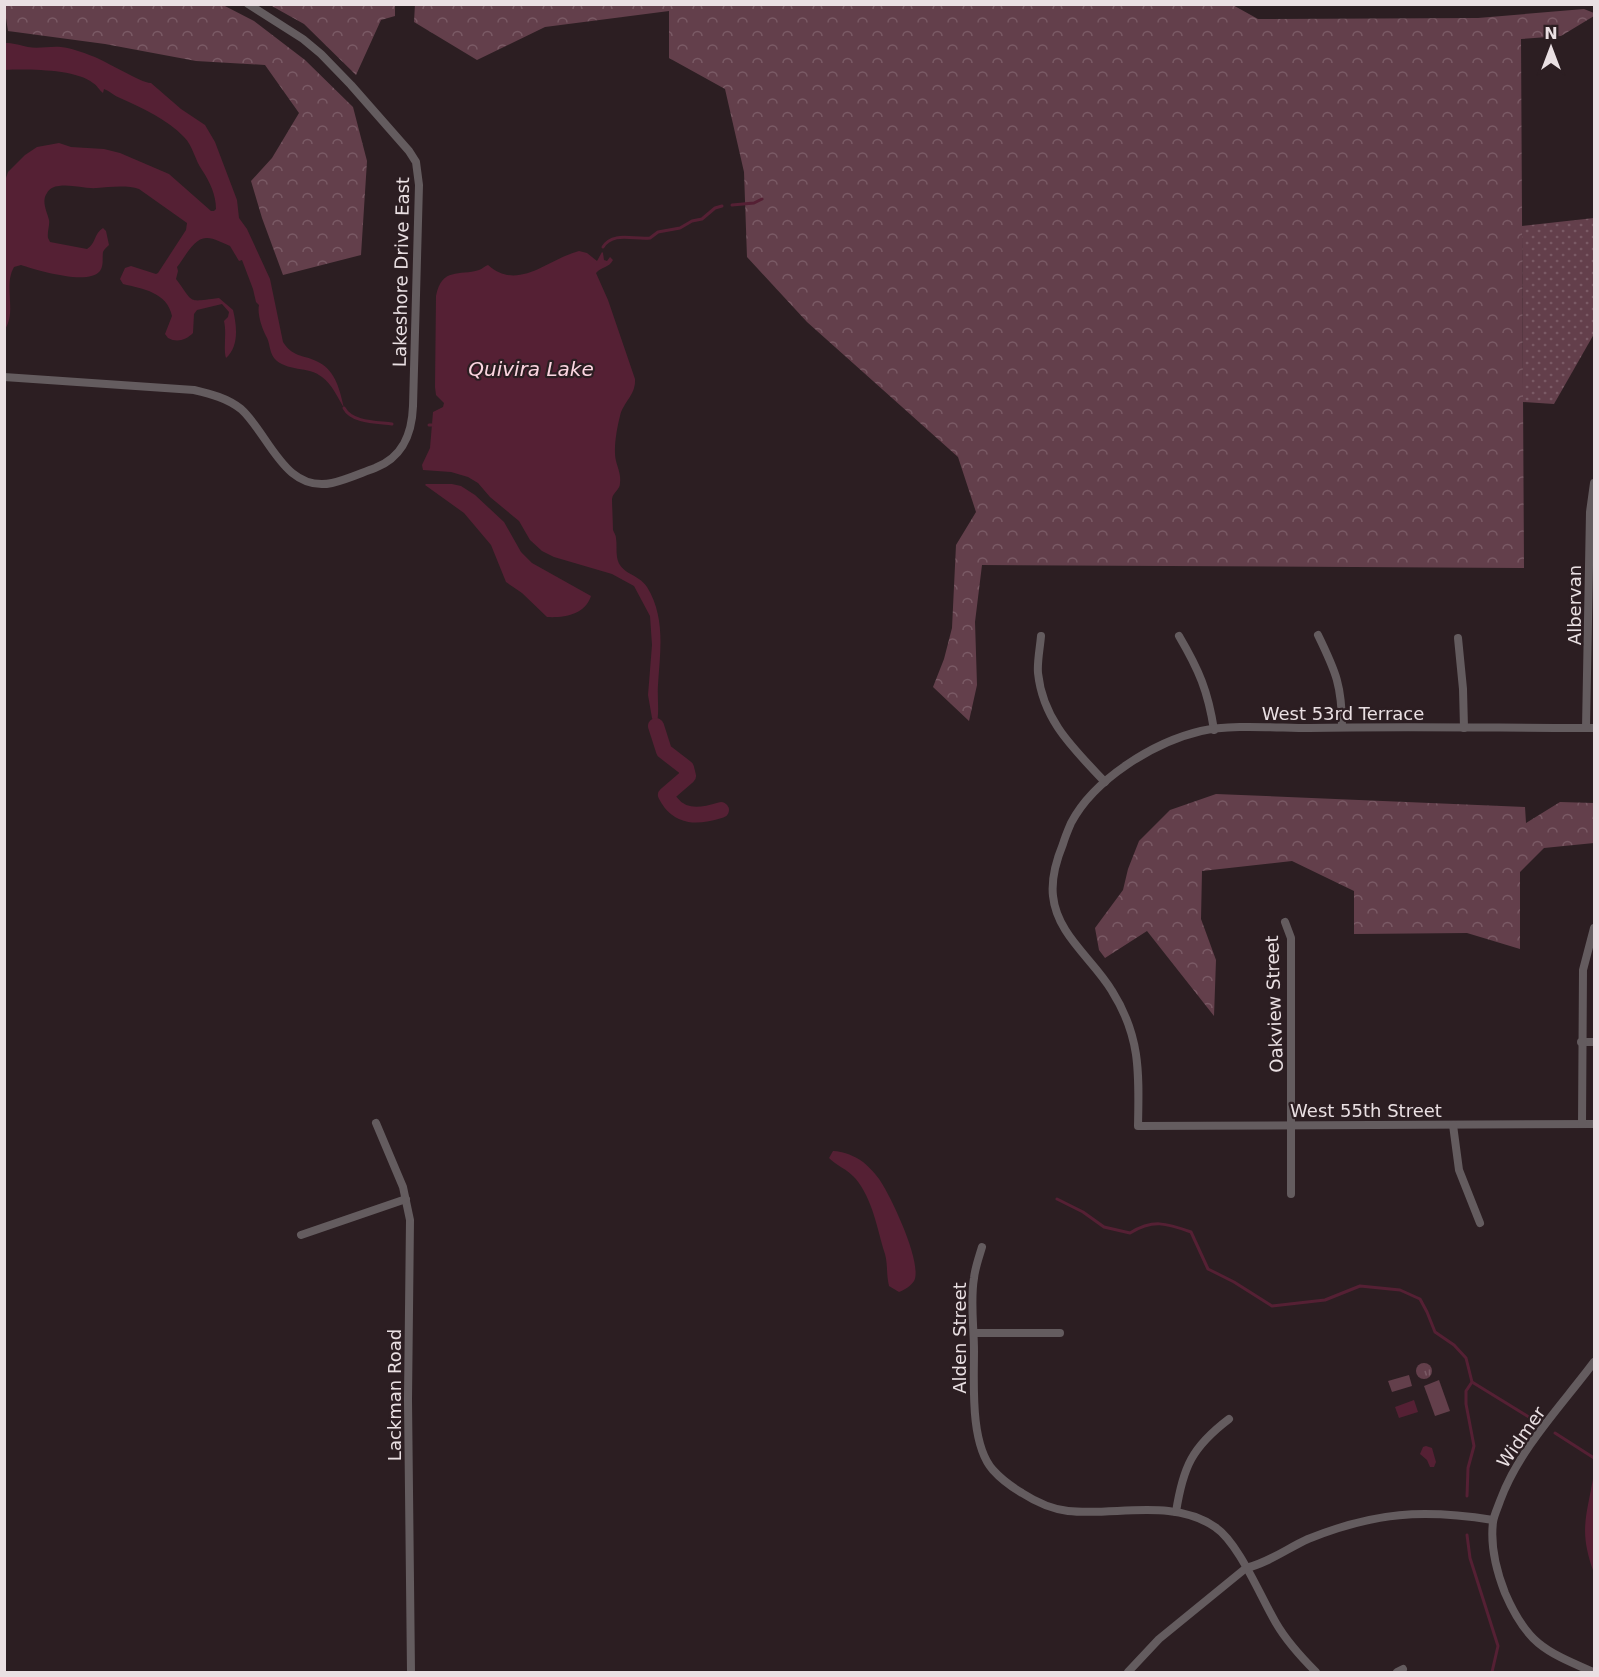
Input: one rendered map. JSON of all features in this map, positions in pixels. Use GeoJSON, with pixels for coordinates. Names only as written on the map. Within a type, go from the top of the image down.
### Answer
{"type":"FeatureCollection","features":[{"type":"Feature","properties":{"kind":"street","name":"Lakeshore Drive East"},"geometry":{"type":"LineString","coordinates":[[4,376],[194,390],[212,394],[239,407],[289,470],[301,479],[313,483],[330,484],[353,476],[379,466],[400,451],[410,432],[413,406],[418,172],[416,162],[399,138],[321,54],[283,25],[249,4]]}},
{"type":"Feature","properties":{"kind":"street","name":"Albervan"},"geometry":{"type":"LineString","coordinates":[[1590,728],[1590,512],[1594,483]]}},
{"type":"Feature","properties":{"kind":"street"},"geometry":{"type":"LineString","coordinates":[[1318,635],[1338,681],[1342,700],[1342,727]]}},
{"type":"Feature","properties":{"kind":"street"},"geometry":{"type":"LineString","coordinates":[[1041,636],[1038,671],[1043,702],[1056,728],[1105,782]]}},
{"type":"Feature","properties":{"kind":"street"},"geometry":{"type":"LineString","coordinates":[[1179,636],[1206,688],[1214,730]]}},
{"type":"Feature","properties":{"kind":"street"},"geometry":{"type":"LineString","coordinates":[[1458,638],[1464,728]]}},
{"type":"Feature","properties":{"kind":"street","name":"West 53rd Terrace"},"geometry":{"type":"LineString","coordinates":[[1105,782],[1125,764],[1163,745],[1201,731],[1342,727],[1590,728]]}},
{"type":"Feature","properties":{"kind":"street","name":"West 55th Street"},"geometry":{"type":"LineString","coordinates":[[1105,782],[1072,822],[1055,862],[1053,897],[1061,924],[1113,992],[1134,1036],[1139,1077],[1138,1126],[1594,1124]]}},
{"type":"Feature","properties":{"kind":"street","name":"Oakview Street"},"geometry":{"type":"LineString","coordinates":[[1286,921],[1291,938],[1291,1194]]}},
{"type":"Feature","properties":{"kind":"street"},"geometry":{"type":"LineString","coordinates":[[1582,1124],[1582,970],[1594,927]]}},
{"type":"Feature","properties":{"kind":"street"},"geometry":{"type":"LineString","coordinates":[[1581,1041],[1594,1042]]}},
{"type":"Feature","properties":{"kind":"street","name":"Lackman Road"},"geometry":{"type":"LineString","coordinates":[[376,1123],[403,1187],[410,1220],[408,1400],[411,1672]]}},
{"type":"Feature","properties":{"kind":"street"},"geometry":{"type":"LineString","coordinates":[[1453,1125],[1460,1170],[1480,1223]]}},
{"type":"Feature","properties":{"kind":"street"},"geometry":{"type":"LineString","coordinates":[[301,1235],[406,1199]]}},
{"type":"Feature","properties":{"kind":"street","name":"Alden Street"},"geometry":{"type":"LineString","coordinates":[[982,1247],[974,1278],[974,1413],[981,1447],[992,1469],[1014,1488],[1039,1504],[1067,1511],[1176,1512],[1194,1516],[1217,1528],[1246,1568],[1290,1644],[1316,1672]]}},
{"type":"Feature","properties":{"kind":"street"},"geometry":{"type":"LineString","coordinates":[[974,1333],[1060,1333]]}},
{"type":"Feature","properties":{"kind":"street","name":"Widmer"},"geometry":{"type":"LineString","coordinates":[[1593,1672],[1546,1651],[1533,1639],[1512,1610],[1498,1576],[1492,1549],[1493,1520],[1505,1487],[1526,1450],[1594,1362]]}},
{"type":"Feature","properties":{"kind":"street"},"geometry":{"type":"LineString","coordinates":[[1176,1512],[1180,1484],[1186,1467],[1210,1434],[1229,1419]]}},
{"type":"Feature","properties":{"kind":"street"},"geometry":{"type":"LineString","coordinates":[[1128,1672],[1167,1632],[1246,1568],[1256,1566],[1292,1546],[1329,1531],[1374,1518],[1436,1513],[1493,1520]]}},
{"type":"Feature","properties":{"kind":"green space"},"geometry":{"type":"Polygon","coordinates":[[[415,4],[1231,4],[1258,19],[1478,18],[1584,9],[1594,13],[1594,16],[1561,36],[1521,39],[1524,568],[982,565],[975,622],[977,685],[969,721],[933,687],[944,659],[952,628],[956,545],[976,512],[958,457],[807,322],[747,257],[744,172],[725,89],[669,58],[669,11],[545,27],[477,60],[414,22],[415,4]]]}},
{"type":"Feature","properties":{"kind":"green space"},"geometry":{"type":"Polygon","coordinates":[[[4,5],[223,5],[254,21],[305,60],[353,107],[367,161],[361,255],[283,275],[251,181],[272,158],[299,113],[265,65],[196,61],[105,44],[8,31],[4,5]]]}},
{"type":"Feature","properties":{"kind":"green space"},"geometry":{"type":"Polygon","coordinates":[[[270,5],[395,5],[395,16],[381,20],[356,75],[304,24],[270,5]]]}},
{"type":"Feature","properties":{"kind":"green space"},"geometry":{"type":"Polygon","coordinates":[[[1594,218],[1594,334],[1554,404],[1523,402],[1522,226],[1594,218]]]}},
{"type":"Feature","properties":{"kind":"green space"},"geometry":{"type":"Polygon","coordinates":[[[1216,794],[1525,807],[1526,823],[1560,802],[1594,803],[1594,843],[1544,848],[1520,872],[1520,949],[1467,933],[1354,934],[1354,891],[1292,861],[1202,871],[1201,919],[1216,960],[1214,1016],[1147,931],[1105,958],[1099,950],[1095,928],[1123,890],[1139,841],[1170,810],[1216,794]]]}},
{"type":"Feature","properties":{"kind":"green space"},"geometry":{"type":"Polygon","coordinates":[[[1421,1363],[1427,1363],[1432,1371],[1430,1377],[1421,1379],[1416,1374],[1416,1368],[1421,1363]]]}},
{"type":"Feature","properties":{"kind":"green space"},"geometry":{"type":"Polygon","coordinates":[[[1409,1375],[1412,1386],[1392,1392],[1388,1381],[1409,1375]]]}},
{"type":"Feature","properties":{"kind":"green space"},"geometry":{"type":"Polygon","coordinates":[[[1439,1380],[1450,1411],[1435,1416],[1424,1386],[1439,1380]]]}},
{"type":"Feature","properties":{"kind":"water"},"geometry":{"type":"Polygon","coordinates":[[[5,43],[32,48],[65,48],[92,56],[140,80],[151,83],[181,109],[205,125],[215,142],[237,200],[239,218],[247,229],[270,279],[283,342],[291,351],[315,360],[330,371],[344,408],[332,387],[322,377],[311,371],[285,365],[274,358],[260,321],[259,305],[242,260],[239,261],[230,246],[219,241],[210,238],[198,241],[177,267],[176,279],[192,299],[219,298],[233,310],[236,329],[233,348],[226,358],[224,321],[229,312],[222,304],[197,310],[194,314],[193,333],[187,337],[181,340],[168,338],[165,334],[172,316],[165,302],[153,293],[123,284],[120,279],[125,268],[131,266],[158,273],[186,230],[187,223],[139,189],[64,186],[49,190],[44,203],[49,220],[48,238],[50,242],[87,249],[103,228],[106,231],[109,245],[103,252],[100,271],[94,275],[74,277],[21,265],[14,267],[10,282],[10,314],[5,329],[5,181],[8,172],[37,147],[59,143],[71,147],[104,149],[120,153],[169,174],[211,211],[216,209],[208,179],[190,145],[170,125],[154,114],[104,89],[103,93],[85,78],[63,72],[5,70],[5,43]]]}},
{"type":"Feature","properties":{"kind":"water","name":"Quivira Lake"},"geometry":{"type":"Polygon","coordinates":[[[579,251],[587,253],[597,261],[602,252],[604,260],[607,261],[610,257],[613,260],[596,273],[608,300],[635,379],[632,394],[620,416],[615,445],[620,480],[612,499],[613,530],[619,563],[625,571],[647,587],[657,611],[660,648],[656,726],[652,718],[648,695],[652,645],[650,616],[634,586],[612,574],[554,557],[542,551],[530,540],[519,521],[490,497],[478,483],[451,472],[423,470],[422,465],[430,448],[433,412],[443,407],[444,403],[436,395],[435,387],[436,296],[442,281],[452,274],[479,270],[488,265],[499,272],[522,275],[579,251]]]}},
{"type":"Feature","properties":{"kind":"water"},"geometry":{"type":"Polygon","coordinates":[[[426,484],[461,486],[475,495],[504,522],[521,552],[532,563],[591,596],[588,602],[573,614],[547,617],[522,593],[506,582],[491,545],[464,513],[426,484]]]}},
{"type":"Feature","properties":{"kind":"water"},"geometry":{"type":"Polygon","coordinates":[[[833,1151],[849,1154],[865,1164],[879,1179],[892,1202],[905,1232],[916,1273],[914,1281],[899,1292],[889,1286],[885,1254],[866,1195],[849,1172],[829,1158],[833,1151]]]}},
{"type":"Feature","properties":{"kind":"water"},"geometry":{"type":"Polygon","coordinates":[[[1414,1400],[1418,1412],[1399,1418],[1395,1407],[1414,1400]]]}},
{"type":"Feature","properties":{"kind":"water"},"geometry":{"type":"Polygon","coordinates":[[[1426,1446],[1432,1448],[1436,1462],[1434,1467],[1430,1467],[1427,1460],[1420,1454],[1426,1446]]]}},
{"type":"Feature","properties":{"kind":"water"},"geometry":{"type":"Polygon","coordinates":[[[1594,1473],[1594,1573],[1586,1545],[1585,1523],[1594,1473]]]}},
{"type":"Feature","properties":{"kind":"waterway"},"geometry":{"type":"LineString","coordinates":[[732,205],[754,203],[762,199]]}},
{"type":"Feature","properties":{"kind":"waterway"},"geometry":{"type":"LineString","coordinates":[[603,247],[612,239],[650,238],[658,232],[680,228],[692,221],[702,219],[715,208],[722,206]]}},
{"type":"Feature","properties":{"kind":"waterway"},"geometry":{"type":"LineString","coordinates":[[344,408],[353,417],[392,424]]}},
{"type":"Feature","properties":{"kind":"waterway"},"geometry":{"type":"LineString","coordinates":[[656,726],[664,751],[686,768],[688,776],[666,795],[671,803],[683,812],[697,815],[721,810]]}},
{"type":"Feature","properties":{"kind":"waterway"},"geometry":{"type":"LineString","coordinates":[[1057,1199],[1083,1212],[1104,1227],[1130,1233],[1146,1226],[1160,1224],[1191,1232],[1208,1269],[1272,1306],[1325,1300],[1360,1286],[1400,1290],[1420,1299],[1435,1332],[1454,1345],[1466,1358],[1472,1382],[1532,1419]]}},
{"type":"Feature","properties":{"kind":"waterway"},"geometry":{"type":"LineString","coordinates":[[1467,1496],[1468,1468],[1474,1446],[1466,1404],[1466,1391],[1472,1382]]}},
{"type":"Feature","properties":{"kind":"waterway"},"geometry":{"type":"LineString","coordinates":[[1555,1433],[1594,1458]]}},
{"type":"Feature","properties":{"kind":"waterway"},"geometry":{"type":"LineString","coordinates":[[1467,1535],[1470,1558],[1498,1646],[1492,1672]]}}]}
